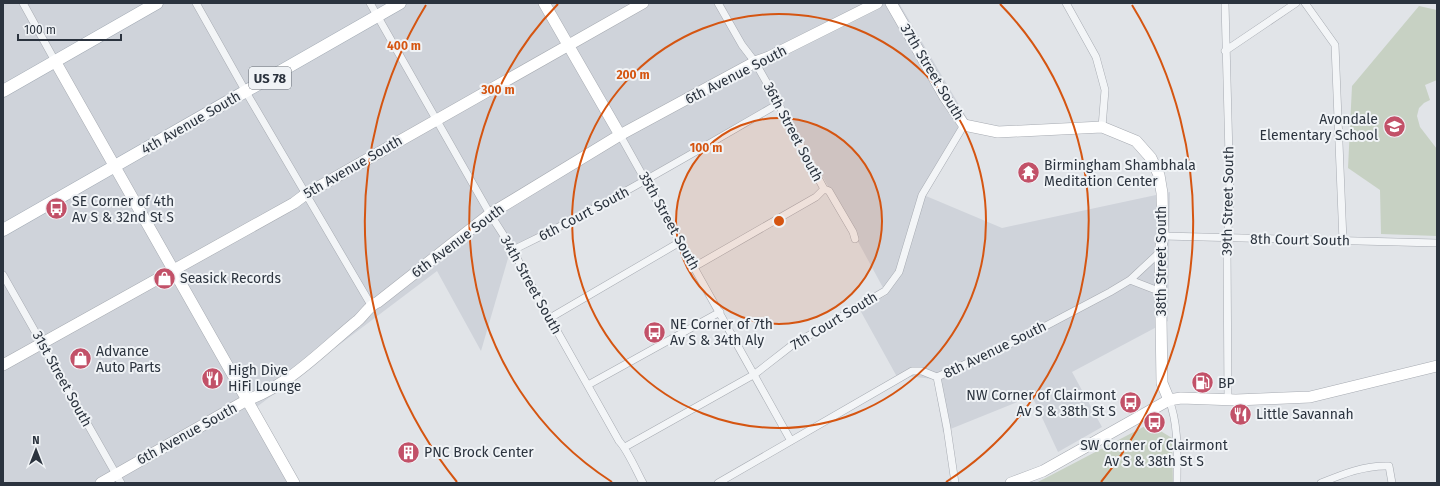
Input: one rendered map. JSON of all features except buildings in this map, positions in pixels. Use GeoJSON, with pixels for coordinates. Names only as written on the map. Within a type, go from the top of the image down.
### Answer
{"type":"FeatureCollection","features":[{"type":"Feature","properties":{"kind":"main road"},"geometry":{"type":"LineString","coordinates":[[3,90],[157,3]]}},
{"type":"Feature","properties":{"kind":"main road","name":"4th Avenue South"},"geometry":{"type":"LineString","coordinates":[[3,230],[400,3]]}},
{"type":"Feature","properties":{"kind":"street"},"geometry":{"type":"LineString","coordinates":[[23,3],[104,150],[294,483]]}},
{"type":"Feature","properties":{"kind":"street"},"geometry":{"type":"LineString","coordinates":[[196,3],[246,92],[371,305]]}},
{"type":"Feature","properties":{"kind":"street","name":"34th Street South"},"geometry":{"type":"LineString","coordinates":[[370,3],[437,118],[490,214],[513,250],[619,441],[625,447],[628,457],[643,483]]}},
{"type":"Feature","properties":{"kind":"street","name":"35th Street South"},"geometry":{"type":"LineString","coordinates":[[544,3],[646,180],[791,441]]}},
{"type":"Feature","properties":{"kind":"street","name":"5th Avenue South"},"geometry":{"type":"LineString","coordinates":[[3,365],[294,203],[306,194],[437,118],[643,3]]}},
{"type":"Feature","properties":{"kind":"street","name":"36th Street South"},"geometry":{"type":"LineString","coordinates":[[718,3],[742,45],[755,62],[824,189],[830,191],[853,232],[855,239]]}},
{"type":"Feature","properties":{"kind":"street","name":"6th Avenue South"},"geometry":{"type":"LineString","coordinates":[[101,483],[118,479],[247,400],[261,395],[290,376],[362,317],[371,305],[378,302],[490,214],[620,135],[755,62],[769,57],[877,3]]}},
{"type":"Feature","properties":{"kind":"street","name":"37th Street South"},"geometry":{"type":"LineString","coordinates":[[891,3],[946,97],[964,124],[998,132],[1102,127]]}},
{"type":"Feature","properties":{"kind":"street"},"geometry":{"type":"LineString","coordinates":[[1066,3],[1096,57],[1104,90],[1102,127]]}},
{"type":"Feature","properties":{"kind":"street","name":"39th Street South"},"geometry":{"type":"LineString","coordinates":[[1225,3],[1225,51],[1230,181],[1228,238],[1228,400]]}},
{"type":"Feature","properties":{"kind":"street"},"geometry":{"type":"LineString","coordinates":[[1225,51],[1296,3]]}},
{"type":"Feature","properties":{"kind":"street"},"geometry":{"type":"LineString","coordinates":[[1305,3],[1335,45],[1342,241]]}},
{"type":"Feature","properties":{"kind":"street","name":"6th Court South"},"geometry":{"type":"LineString","coordinates":[[513,250],[559,228],[778,104]]}},
{"type":"Feature","properties":{"kind":"street","name":"7th Court South"},"geometry":{"type":"LineString","coordinates":[[625,447],[755,374],[791,346],[885,291],[899,272],[922,195],[964,124]]}},
{"type":"Feature","properties":{"kind":"street","name":"38th Street South"},"geometry":{"type":"LineString","coordinates":[[1102,127],[1136,141],[1151,158],[1159,175],[1161,187],[1163,236],[1160,252],[1162,383],[1173,410],[1177,444],[1177,483]]}},
{"type":"Feature","properties":{"kind":"street"},"geometry":{"type":"LineString","coordinates":[[694,267],[816,197],[824,189]]}},
{"type":"Feature","properties":{"kind":"street","name":"8th Court South"},"geometry":{"type":"LineString","coordinates":[[1163,236],[1437,243]]}},
{"type":"Feature","properties":{"kind":"street"},"geometry":{"type":"LineString","coordinates":[[550,318],[680,242]]}},
{"type":"Feature","properties":{"kind":"street","name":"8th Avenue South"},"geometry":{"type":"LineString","coordinates":[[718,483],[912,371],[922,371],[937,377],[1023,338],[1130,280],[1160,252]]}},
{"type":"Feature","properties":{"kind":"street","name":"31st Street South"},"geometry":{"type":"LineString","coordinates":[[3,275],[118,479]]}},
{"type":"Feature","properties":{"kind":"street"},"geometry":{"type":"LineString","coordinates":[[1130,280],[1161,292]]}},
{"type":"Feature","properties":{"kind":"street"},"geometry":{"type":"LineString","coordinates":[[588,385],[720,312]]}},
{"type":"Feature","properties":{"kind":"street"},"geometry":{"type":"LineString","coordinates":[[1011,483],[1043,471],[1169,400],[1181,398],[1281,400],[1310,398],[1437,366]]}},
{"type":"Feature","properties":{"kind":"street"},"geometry":{"type":"LineString","coordinates":[[937,377],[947,428],[955,483]]}},
{"type":"Feature","properties":{"kind":"street"},"geometry":{"type":"LineString","coordinates":[[1321,483],[1374,465],[1389,466],[1392,483]]}},
{"type":"Feature","properties":{"kind":"shaded area"},"geometry":{"type":"Polygon","coordinates":[[[3,3],[899,3],[968,120],[926,196],[1002,228],[1170,192],[1168,321],[1072,372],[1102,427],[1058,452],[1032,396],[943,432],[934,379],[896,375],[860,310],[887,295],[781,100],[509,255],[481,351],[437,271],[250,412],[289,483],[3,483],[3,3]]]}},
{"type":"Feature","properties":{"kind":"green space","name":"Avondale Elementary School"},"geometry":{"type":"Polygon","coordinates":[[[1419,6],[1437,10],[1437,80],[1425,85],[1430,100],[1419,108],[1417,116],[1420,127],[1437,149],[1437,236],[1381,234],[1380,190],[1348,168],[1352,86],[1419,6]]]}},
{"type":"Feature","properties":{"kind":"green space"},"geometry":{"type":"Polygon","coordinates":[[[1149,424],[1172,438],[1173,483],[1036,483],[1149,424]]]}},
{"type":"Feature","properties":{"kind":"place","name":"Avondale Elementary School"},"geometry":{"type":"Point","coordinates":[1394,127]}},
{"type":"Feature","properties":{"kind":"place","name":"Birmingham Shambhala Meditation Center"},"geometry":{"type":"Point","coordinates":[1029,173]}},
{"type":"Feature","properties":{"kind":"place","name":"SE Corner of 4th Av S & 32nd St S"},"geometry":{"type":"Point","coordinates":[57,209]}},
{"type":"Feature","properties":{"kind":"place","name":"Seasick Records"},"geometry":{"type":"Point","coordinates":[165,278]}},
{"type":"Feature","properties":{"kind":"place","name":"NE Corner of 7th Av S & 34th Aly"},"geometry":{"type":"Point","coordinates":[655,332]}},
{"type":"Feature","properties":{"kind":"place","name":"Advance Auto Parts"},"geometry":{"type":"Point","coordinates":[81,359]}},
{"type":"Feature","properties":{"kind":"place","name":"High Dive HiFi Lounge"},"geometry":{"type":"Point","coordinates":[213,378]}},
{"type":"Feature","properties":{"kind":"place","name":"BP"},"geometry":{"type":"Point","coordinates":[1202,383]}},
{"type":"Feature","properties":{"kind":"place","name":"NW Corner of Clairmont Av S & 38th St S"},"geometry":{"type":"Point","coordinates":[1131,403]}},
{"type":"Feature","properties":{"kind":"place","name":"Little Savannah"},"geometry":{"type":"Point","coordinates":[1240,414]}},
{"type":"Feature","properties":{"kind":"place","name":"SW Corner of Clairmont Av S & 38th St S"},"geometry":{"type":"Point","coordinates":[1154,423]}},
{"type":"Feature","properties":{"kind":"place","name":"PNC Brock Center"},"geometry":{"type":"Point","coordinates":[409,452]}}]}
